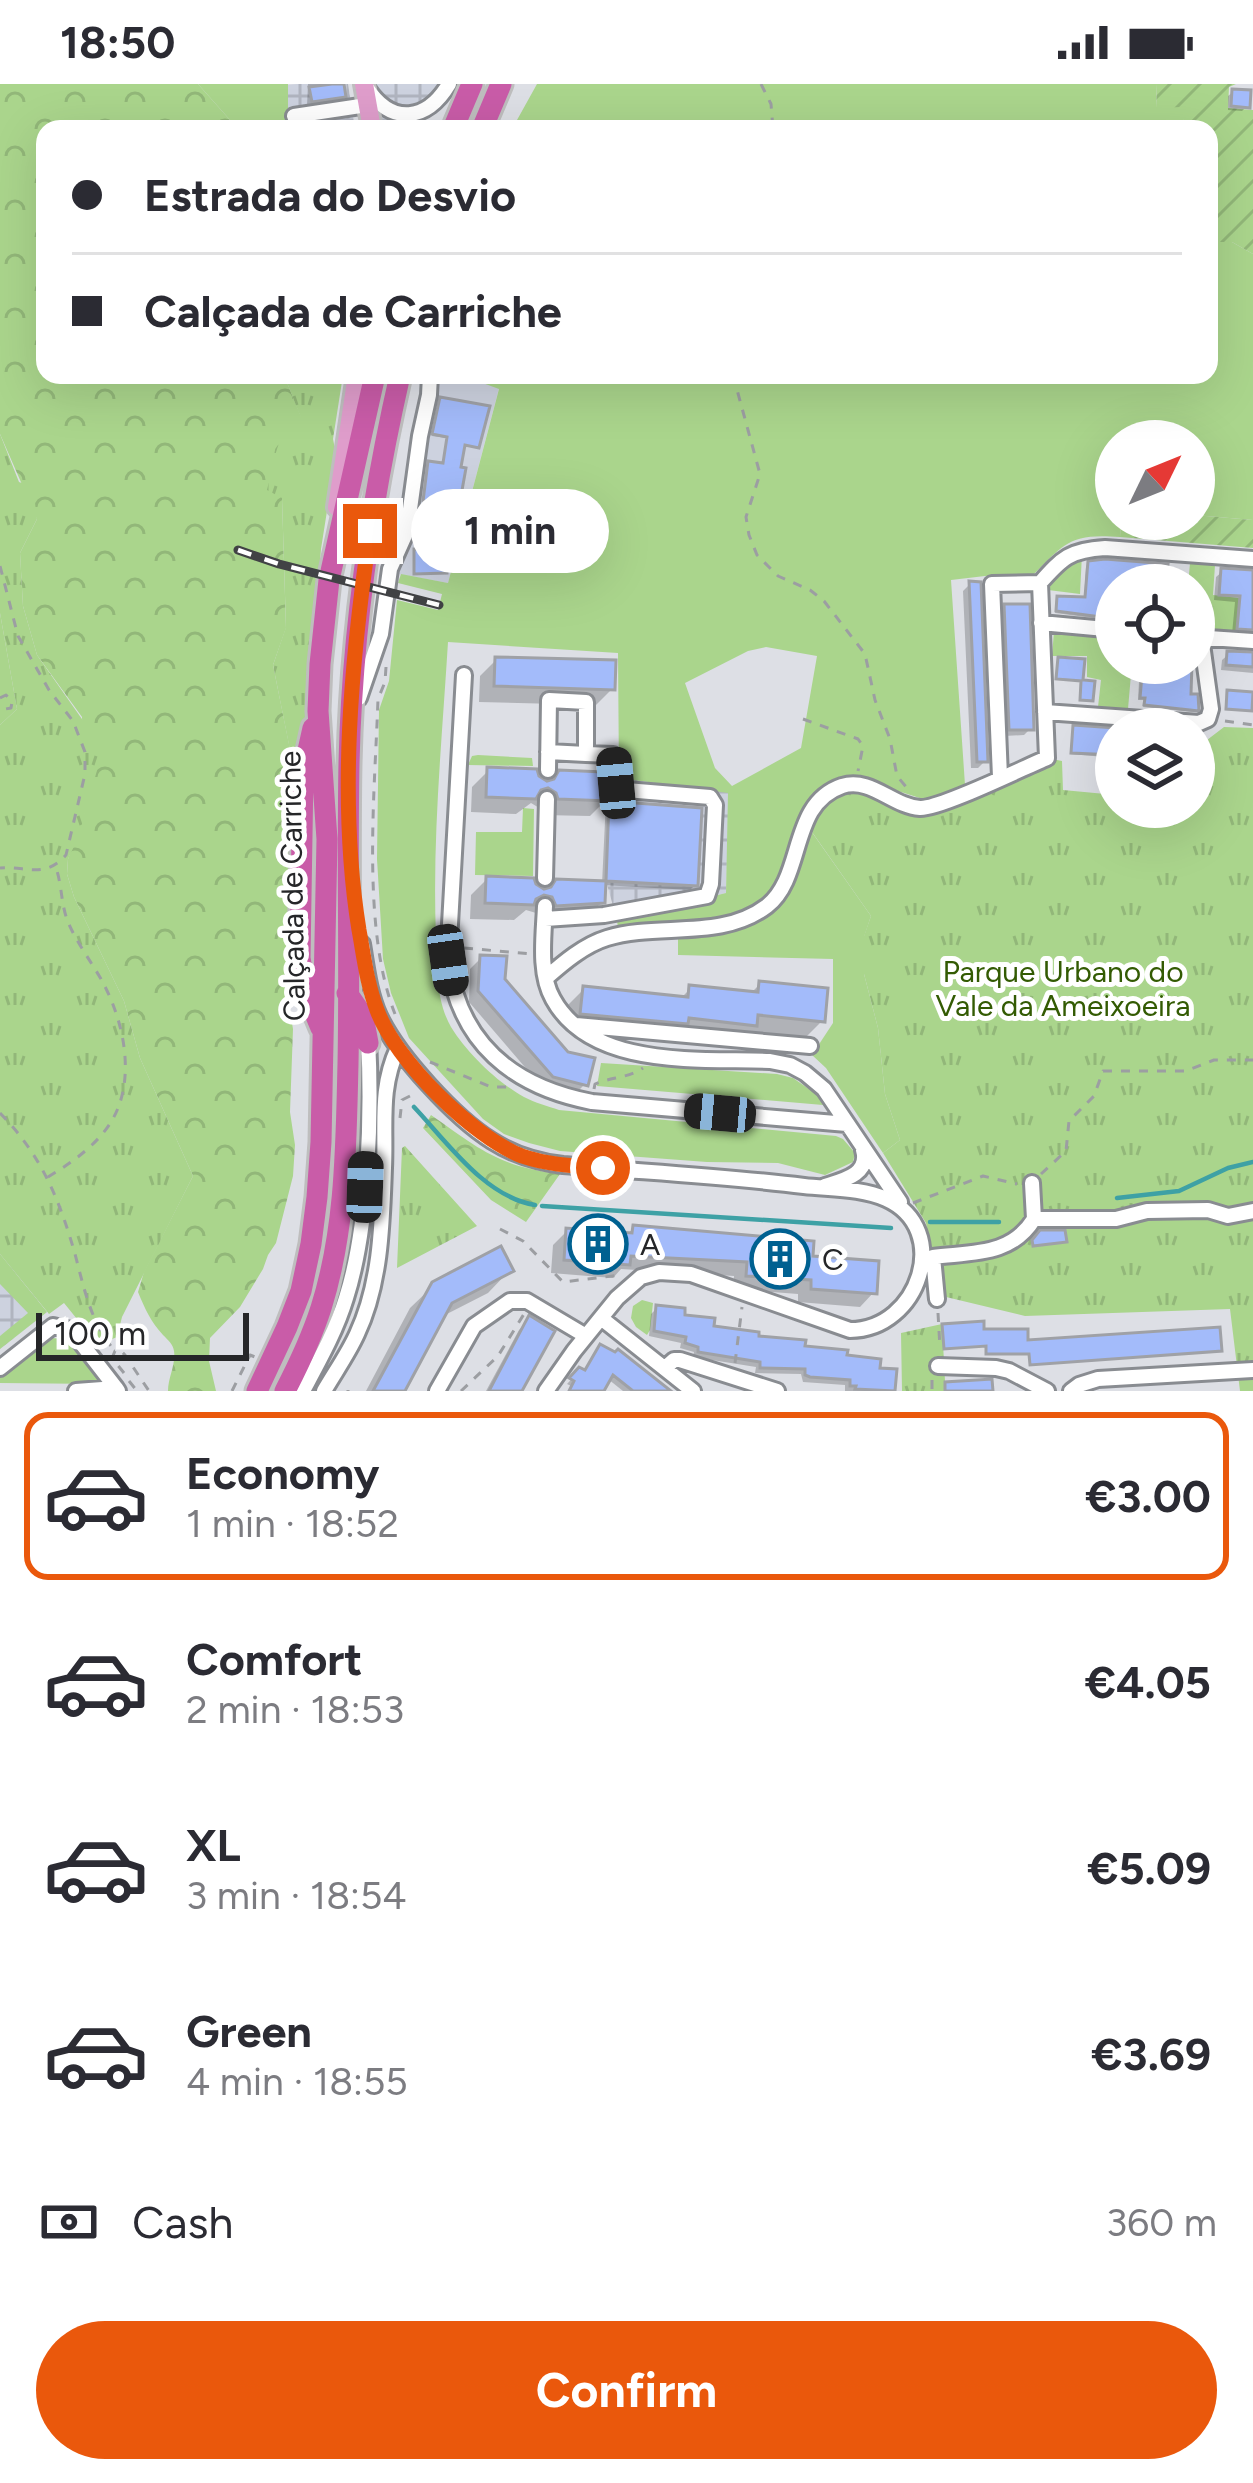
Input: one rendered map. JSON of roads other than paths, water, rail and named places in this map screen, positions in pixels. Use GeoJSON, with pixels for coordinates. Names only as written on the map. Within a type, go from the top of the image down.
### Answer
{"type":"FeatureCollection","features":[{"type":"Feature","properties":{"kind":"highway"},"geometry":{"type":"LineString","coordinates":[[457,120],[472,84]]}},
{"type":"Feature","properties":{"kind":"highway"},"geometry":{"type":"LineString","coordinates":[[497,93],[512,84]]}},
{"type":"Feature","properties":{"kind":"highway","name":"Calçada de Carriche"},"geometry":{"type":"LineString","coordinates":[[256,1391],[301,1291],[311,1244],[321,1142],[325,971],[327,839],[318,710],[325,612],[373,384]]}},
{"type":"Feature","properties":{"kind":"highway","name":"Calçada de Carriche"},"geometry":{"type":"LineString","coordinates":[[285,1391],[321,1309],[341,1204],[346,1143],[351,726],[366,561],[398,384]]}},
{"type":"Feature","properties":{"kind":"highway"},"geometry":{"type":"LineString","coordinates":[[318,710],[303,773],[300,926],[302,975],[323,1047]]}},
{"type":"Feature","properties":{"kind":"highway"},"geometry":{"type":"LineString","coordinates":[[350,832],[362,944]]}},
{"type":"Feature","properties":{"kind":"highway"},"geometry":{"type":"LineString","coordinates":[[300,926],[308,953],[363,1016],[368,1043]]}},
{"type":"Feature","properties":{"kind":"main road"},"geometry":{"type":"LineString","coordinates":[[364,84],[370,120]]}},
{"type":"Feature","properties":{"kind":"main road"},"geometry":{"type":"LineString","coordinates":[[338,536],[337,505],[354,384]]}},
{"type":"Feature","properties":{"kind":"street"},"geometry":{"type":"LineString","coordinates":[[364,84],[383,108],[405,114],[428,109],[449,84]]}},
{"type":"Feature","properties":{"kind":"street"},"geometry":{"type":"LineString","coordinates":[[294,116],[367,105]]}},
{"type":"Feature","properties":{"kind":"street"},"geometry":{"type":"LineString","coordinates":[[351,726],[381,634],[393,562],[407,531],[430,384]]}},
{"type":"Feature","properties":{"kind":"street"},"geometry":{"type":"LineString","coordinates":[[546,978],[607,938],[712,927],[768,905],[779,891],[815,806],[839,787],[858,785],[912,806],[934,806],[1047,758],[1040,583],[1061,559],[1088,549],[1253,559]]}},
{"type":"Feature","properties":{"kind":"street"},"geometry":{"type":"LineString","coordinates":[[1000,777],[992,584],[1040,583]]}},
{"type":"Feature","properties":{"kind":"street"},"geometry":{"type":"LineString","coordinates":[[1041,623],[1095,628]]}},
{"type":"Feature","properties":{"kind":"street"},"geometry":{"type":"LineString","coordinates":[[1215,638],[1253,641]]}},
{"type":"Feature","properties":{"kind":"street"},"geometry":{"type":"LineString","coordinates":[[464,675],[448,946],[451,985],[461,1012],[484,1046],[543,1090],[592,1102],[847,1124]]}},
{"type":"Feature","properties":{"kind":"street"},"geometry":{"type":"LineString","coordinates":[[1045,712],[1199,723],[1211,709],[1206,684]]}},
{"type":"Feature","properties":{"kind":"street"},"geometry":{"type":"LineString","coordinates":[[548,770],[549,700],[586,702],[586,754]]}},
{"type":"Feature","properties":{"kind":"street"},"geometry":{"type":"LineString","coordinates":[[546,1391],[601,1318],[641,1277],[658,1272],[691,1274],[850,1330],[873,1327],[900,1310],[918,1280],[922,1252],[914,1222],[824,1089],[805,1073],[770,1061],[648,1055],[605,1045],[575,1025],[552,999],[544,956],[545,912],[604,915],[707,896],[715,805],[710,797],[626,790],[616,783],[613,754],[548,752]]}},
{"type":"Feature","properties":{"kind":"street"},"geometry":{"type":"LineString","coordinates":[[545,878],[547,799]]}},
{"type":"Feature","properties":{"kind":"street"},"geometry":{"type":"LineString","coordinates":[[303,1391],[340,1314],[357,1253],[365,1187],[368,1043],[362,944]]}},
{"type":"Feature","properties":{"kind":"street"},"geometry":{"type":"LineString","coordinates":[[362,944],[378,1015],[398,1048],[489,1139],[527,1157],[563,1165],[871,1194],[888,1200],[914,1222]]}},
{"type":"Feature","properties":{"kind":"street"},"geometry":{"type":"LineString","coordinates":[[575,1025],[810,1046]]}},
{"type":"Feature","properties":{"kind":"street"},"geometry":{"type":"LineString","coordinates":[[327,1386],[356,1337],[373,1286],[383,1195],[385,1087],[398,1048]]}},
{"type":"Feature","properties":{"kind":"street"},"geometry":{"type":"LineString","coordinates":[[820,1188],[862,1168],[866,1159],[861,1145]]}},
{"type":"Feature","properties":{"kind":"street"},"geometry":{"type":"LineString","coordinates":[[937,1299],[933,1258],[1009,1246],[1034,1220],[1032,1183]]}},
{"type":"Feature","properties":{"kind":"street"},"geometry":{"type":"LineString","coordinates":[[1034,1220],[1116,1220],[1147,1211],[1208,1210],[1228,1216],[1253,1211]]}},
{"type":"Feature","properties":{"kind":"street"},"geometry":{"type":"LineString","coordinates":[[437,1391],[474,1326],[510,1301],[530,1303],[586,1336]]}},
{"type":"Feature","properties":{"kind":"street"},"geometry":{"type":"LineString","coordinates":[[601,1318],[693,1391]]}},
{"type":"Feature","properties":{"kind":"street"},"geometry":{"type":"LineString","coordinates":[[0,1368],[53,1326],[60,1326],[70,1330],[117,1390]]}},
{"type":"Feature","properties":{"kind":"street"},"geometry":{"type":"LineString","coordinates":[[665,1368],[680,1360],[777,1391]]}},
{"type":"Feature","properties":{"kind":"street"},"geometry":{"type":"LineString","coordinates":[[935,1372],[996,1368],[1047,1391]]}},
{"type":"Feature","properties":{"kind":"street"},"geometry":{"type":"LineString","coordinates":[[1071,1391],[1098,1379],[1253,1370]]}},
{"type":"Feature","properties":{"kind":"street"},"geometry":{"type":"LineString","coordinates":[[76,1391],[117,1390]]}},
{"type":"Feature","properties":{"kind":"waterway"},"geometry":{"type":"LineString","coordinates":[[414,1107],[483,1180],[535,1205]]}},
{"type":"Feature","properties":{"kind":"waterway"},"geometry":{"type":"LineString","coordinates":[[1117,1198],[1179,1191],[1253,1162]]}},
{"type":"Feature","properties":{"kind":"waterway"},"geometry":{"type":"LineString","coordinates":[[542,1206],[891,1228]]}},
{"type":"Feature","properties":{"kind":"waterway"},"geometry":{"type":"LineString","coordinates":[[930,1222],[999,1222]]}},
{"type":"Feature","properties":{"kind":"railway"},"geometry":{"type":"LineString","coordinates":[[238,550],[439,605]]}},
{"type":"Feature","properties":{"kind":"place","name":"A"},"geometry":{"type":"Point","coordinates":[598,1244]}},
{"type":"Feature","properties":{"kind":"place","name":"C"},"geometry":{"type":"Point","coordinates":[780,1259]}},
{"type":"Feature","properties":{"kind":"park label","name":"Parque Urbano do Vale da Ameixoeira"},"geometry":{"type":"Point","coordinates":[1063,988]}}]}
